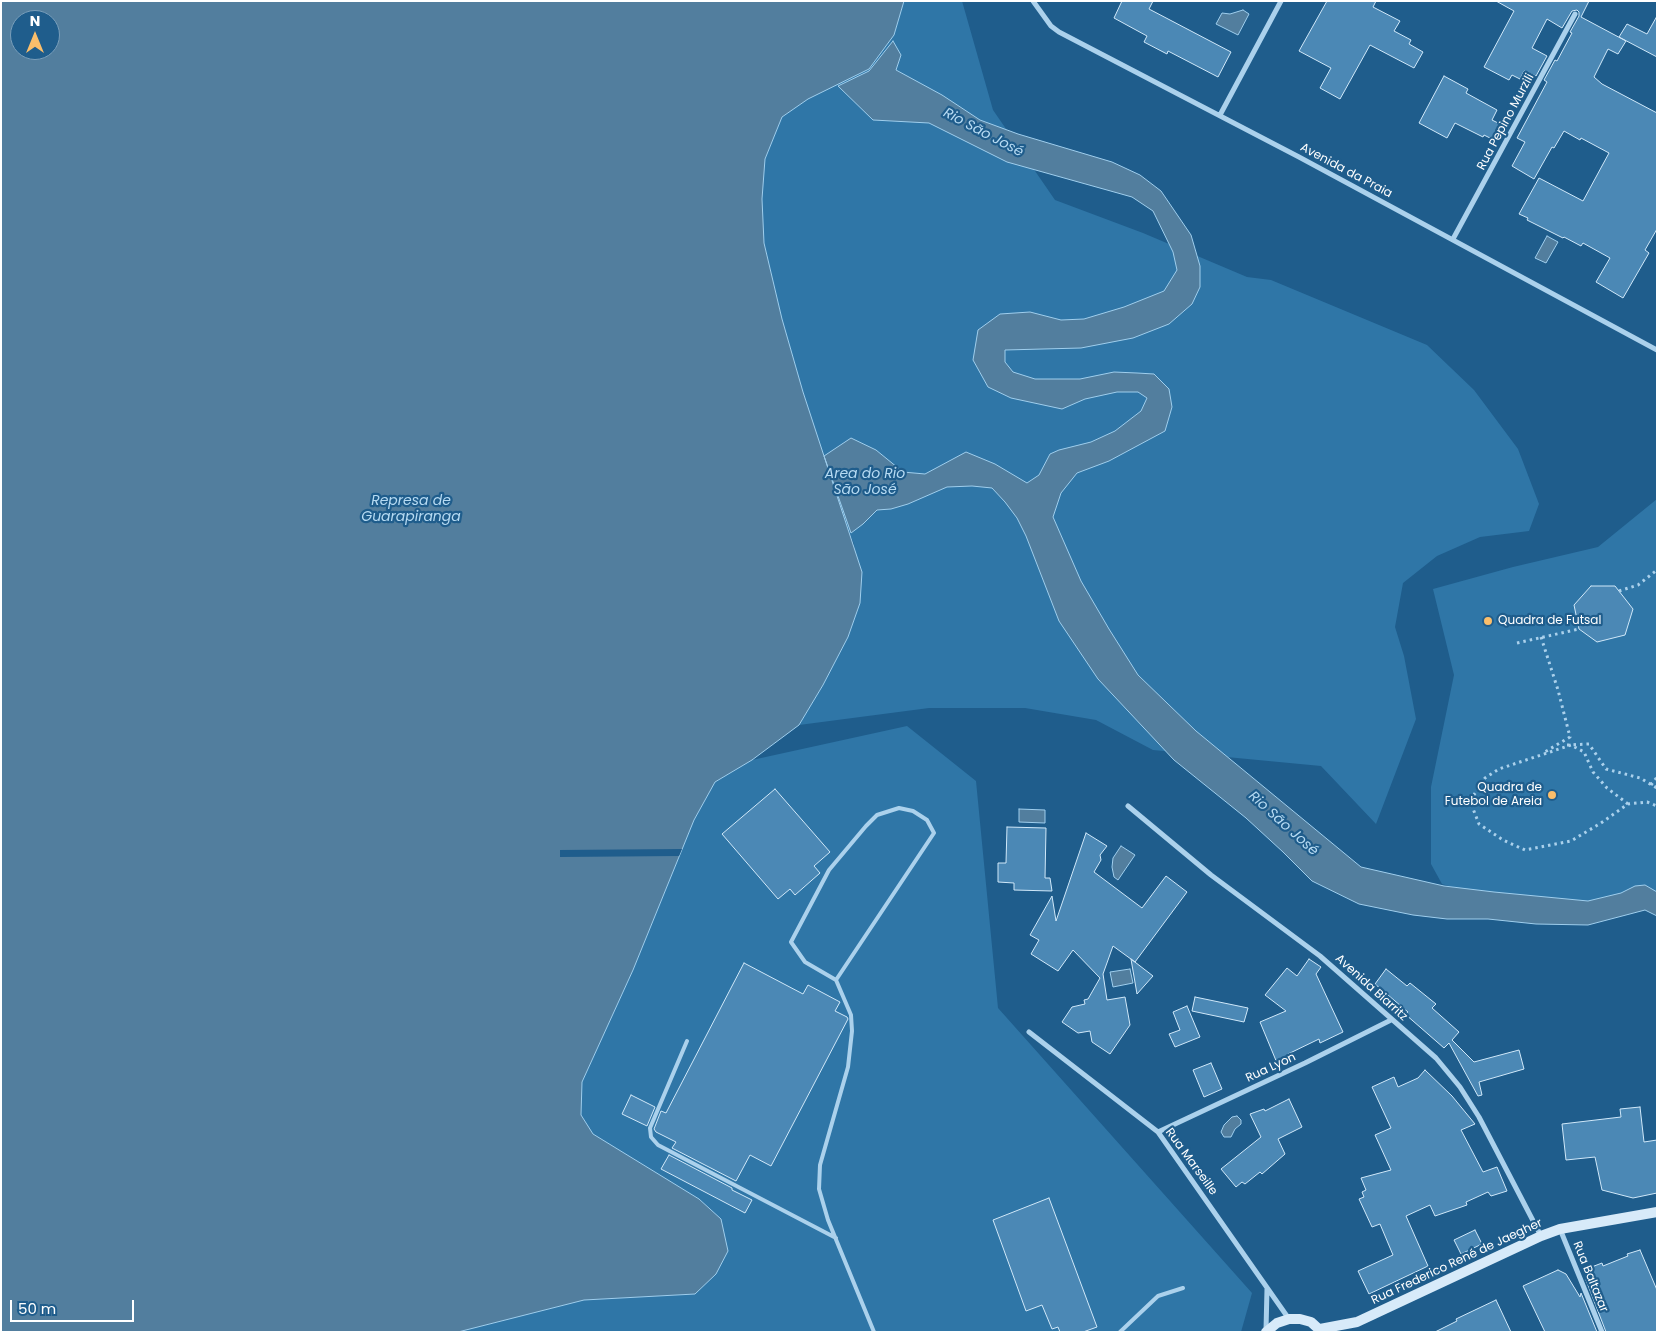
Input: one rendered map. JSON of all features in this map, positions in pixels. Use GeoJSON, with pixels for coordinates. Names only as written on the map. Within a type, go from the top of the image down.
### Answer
{"type":"FeatureCollection","features":[{"type":"Feature","properties":{"kind":"main road","name":"Rua Frederico René de Jaegher"},"geometry":{"type":"LineString","coordinates":[[1321,1330],[1357,1322],[1541,1236],[1560,1229],[1657,1212]]}},
{"type":"Feature","properties":{"kind":"main road"},"geometry":{"type":"LineString","coordinates":[[1266,1332],[1277,1323],[1289,1319],[1306,1320],[1321,1330]]}},
{"type":"Feature","properties":{"kind":"main road","name":"Rua Frederico René de Jaegher"},"geometry":{"type":"LineString","coordinates":[[1347,1332],[1357,1322]]}},
{"type":"Feature","properties":{"kind":"street","name":"Avenida da Praia"},"geometry":{"type":"LineString","coordinates":[[1033,1],[1051,26],[1059,32],[1220,115],[1657,350]]}},
{"type":"Feature","properties":{"kind":"street"},"geometry":{"type":"LineString","coordinates":[[1220,115],[1281,1]]}},
{"type":"Feature","properties":{"kind":"street","name":"Rua Pepino Murzili"},"geometry":{"type":"LineString","coordinates":[[1453,239],[1575,14]]}},
{"type":"Feature","properties":{"kind":"street","name":"Avenida Biarritz"},"geometry":{"type":"LineString","coordinates":[[1128,806],[1211,875],[1320,956],[1436,1058],[1460,1086],[1479,1117],[1541,1236]]}},
{"type":"Feature","properties":{"kind":"street","name":"Rua Lyon"},"geometry":{"type":"LineString","coordinates":[[1158,1132],[1306,1063],[1391,1020]]}},
{"type":"Feature","properties":{"kind":"street","name":"Rua Marseille"},"geometry":{"type":"LineString","coordinates":[[1029,1032],[1158,1132],[1289,1319]]}},
{"type":"Feature","properties":{"kind":"street","name":"Rua Baltazar"},"geometry":{"type":"LineString","coordinates":[[1560,1229],[1602,1332]]}},
{"type":"Feature","properties":{"kind":"street"},"geometry":{"type":"LineString","coordinates":[[1266,1332],[1267,1288]]}},
{"type":"Feature","properties":{"kind":"lane"},"geometry":{"type":"LineString","coordinates":[[836,980],[934,833],[928,820],[913,811],[899,808],[877,814],[830,870],[791,942],[805,962],[836,980],[851,1015],[851,1048],[848,1067],[820,1165],[819,1189],[836,1238],[874,1332]]}},
{"type":"Feature","properties":{"kind":"lane"},"geometry":{"type":"LineString","coordinates":[[687,1041],[650,1128],[651,1137],[658,1144],[836,1238]]}},
{"type":"Feature","properties":{"kind":"lane"},"geometry":{"type":"LineString","coordinates":[[1120,1332],[1158,1296],[1183,1288]]}},
{"type":"Feature","properties":{"kind":"path"},"geometry":{"type":"LineString","coordinates":[[1619,591],[1638,585],[1657,570]]}},
{"type":"Feature","properties":{"kind":"path"},"geometry":{"type":"LineString","coordinates":[[1517,643],[1579,629]]}},
{"type":"Feature","properties":{"kind":"path"},"geometry":{"type":"LineString","coordinates":[[1541,637],[1558,690],[1570,737],[1542,753],[1571,743],[1589,744],[1606,769],[1640,778],[1657,788]]}},
{"type":"Feature","properties":{"kind":"path"},"geometry":{"type":"LineString","coordinates":[[1628,804],[1607,788],[1593,772],[1584,752],[1571,746],[1499,769],[1485,778],[1470,801],[1479,824],[1503,840],[1525,850],[1571,841],[1602,823],[1628,804],[1647,802],[1657,806]]}},
{"type":"Feature","properties":{"kind":"path"},"geometry":{"type":"LineString","coordinates":[[1651,785],[1657,777]]}},
{"type":"Feature","properties":{"kind":"shaded area"},"geometry":{"type":"Polygon","coordinates":[[[904,1],[962,1],[993,110],[1055,200],[1143,233],[1247,277],[1271,280],[1427,345],[1474,390],[1518,449],[1539,504],[1529,531],[1480,537],[1437,556],[1403,583],[1395,627],[1404,656],[1416,719],[1376,824],[1321,766],[1153,750],[1096,720],[1025,708],[929,708],[799,725],[823,685],[848,637],[860,603],[854,544],[841,512],[803,392],[782,319],[764,242],[762,199],[765,159],[782,117],[894,35],[904,1]]]}},
{"type":"Feature","properties":{"kind":"shaded area"},"geometry":{"type":"Polygon","coordinates":[[[1657,499],[1657,899],[1605,903],[1472,893],[1442,884],[1431,864],[1431,787],[1454,675],[1433,589],[1513,567],[1598,547],[1657,499]]]}},
{"type":"Feature","properties":{"kind":"shaded area"},"geometry":{"type":"Polygon","coordinates":[[[907,726],[976,781],[998,1008],[1252,1293],[1241,1332],[458,1332],[584,1300],[694,1294],[721,1219],[699,1199],[592,1134],[581,1115],[582,1082],[633,970],[694,820],[715,782],[752,760],[907,726]]]}},
{"type":"Feature","properties":{"kind":"water","name":"Represa de Guarapiranga"},"geometry":{"type":"Polygon","coordinates":[[[1,1],[904,1],[894,35],[869,69],[808,99],[782,117],[765,159],[762,199],[764,243],[782,319],[803,392],[862,572],[860,603],[848,637],[823,685],[799,725],[752,760],[715,782],[694,820],[633,970],[582,1082],[581,1115],[593,1134],[699,1199],[721,1219],[728,1251],[716,1274],[695,1294],[584,1300],[458,1332],[1,1332],[1,1]]]}},
{"type":"Feature","properties":{"kind":"water"},"geometry":{"type":"Polygon","coordinates":[[[1243,10],[1249,14],[1238,35],[1216,24],[1222,13],[1230,14],[1243,10]]]}},
{"type":"Feature","properties":{"kind":"water","name":"Area do Rio São José"},"geometry":{"type":"Polygon","coordinates":[[[893,41],[901,55],[896,70],[942,95],[980,120],[1018,134],[1112,162],[1140,175],[1161,191],[1191,235],[1200,266],[1200,287],[1192,304],[1169,324],[1133,338],[1081,348],[1005,350],[1005,362],[1013,372],[1035,379],[1080,379],[1114,372],[1154,374],[1169,389],[1172,407],[1165,431],[1109,461],[1077,473],[1061,493],[1053,517],[1081,581],[1138,675],[1196,731],[1361,867],[1444,886],[1588,901],[1621,893],[1635,886],[1645,885],[1657,892],[1657,916],[1645,910],[1588,925],[1536,924],[1488,919],[1447,919],[1413,915],[1359,904],[1312,881],[1246,818],[1174,760],[1098,679],[1059,621],[1026,536],[1017,518],[992,488],[972,486],[947,487],[908,504],[891,509],[877,510],[851,533],[824,456],[851,438],[876,450],[903,472],[925,474],[966,452],[995,464],[1027,483],[1039,475],[1050,454],[1091,442],[1115,431],[1141,411],[1147,398],[1138,392],[1117,392],[1085,399],[1062,409],[1011,398],[988,387],[973,360],[978,330],[1000,314],[1030,312],[1061,320],[1084,319],[1124,307],[1164,291],[1177,270],[1173,252],[1153,211],[1132,197],[1007,162],[929,123],[873,120],[838,86],[869,71],[893,41]]]}},
{"type":"Feature","properties":{"kind":"water"},"geometry":{"type":"Polygon","coordinates":[[[1547,236],[1558,242],[1546,263],[1535,258],[1547,236]]]}},
{"type":"Feature","properties":{"kind":"water"},"geometry":{"type":"Polygon","coordinates":[[[1019,809],[1045,810],[1045,823],[1019,822],[1019,809]]]}},
{"type":"Feature","properties":{"kind":"water"},"geometry":{"type":"Polygon","coordinates":[[[1121,846],[1135,855],[1118,880],[1114,877],[1112,867],[1113,858],[1121,846]]]}},
{"type":"Feature","properties":{"kind":"water"},"geometry":{"type":"Polygon","coordinates":[[[1130,969],[1133,983],[1113,987],[1110,972],[1130,969]]]}},
{"type":"Feature","properties":{"kind":"water"},"geometry":{"type":"Polygon","coordinates":[[[1237,1116],[1241,1120],[1241,1124],[1235,1129],[1231,1137],[1224,1137],[1221,1132],[1224,1125],[1232,1117],[1237,1116]]]}},
{"type":"Feature","properties":{"kind":"pier"},"geometry":{"type":"Polygon","coordinates":[[[682,849],[679,856],[560,857],[560,850],[682,849]]]}},
{"type":"Feature","properties":{"kind":"building"},"geometry":{"type":"Polygon","coordinates":[[[1122,1],[1153,1],[1149,9],[1231,52],[1218,77],[1168,51],[1167,54],[1144,42],[1147,36],[1114,18],[1122,1]]]}},
{"type":"Feature","properties":{"kind":"building"},"geometry":{"type":"Polygon","coordinates":[[[1327,1],[1376,1],[1373,7],[1400,21],[1394,31],[1411,40],[1409,44],[1423,52],[1414,68],[1370,45],[1340,99],[1320,88],[1331,68],[1299,51],[1327,1]]]}},
{"type":"Feature","properties":{"kind":"building"},"geometry":{"type":"Polygon","coordinates":[[[1496,1],[1589,1],[1581,17],[1626,41],[1618,54],[1608,49],[1594,77],[1602,84],[1657,113],[1657,229],[1645,250],[1649,253],[1623,298],[1596,282],[1610,258],[1583,243],[1581,246],[1563,238],[1519,214],[1539,178],[1583,201],[1609,153],[1564,131],[1554,148],[1552,147],[1534,179],[1512,166],[1525,142],[1517,138],[1547,82],[1544,80],[1572,33],[1570,32],[1579,16],[1579,12],[1577,10],[1572,11],[1562,28],[1547,19],[1532,48],[1547,56],[1536,76],[1524,71],[1520,79],[1512,75],[1509,80],[1484,67],[1514,11],[1496,1]]]}},
{"type":"Feature","properties":{"kind":"building"},"geometry":{"type":"Polygon","coordinates":[[[1657,16],[1657,57],[1619,37],[1627,24],[1647,34],[1657,16]]]}},
{"type":"Feature","properties":{"kind":"building"},"geometry":{"type":"Polygon","coordinates":[[[1444,76],[1468,89],[1466,93],[1497,110],[1492,120],[1502,125],[1494,140],[1484,135],[1483,137],[1455,123],[1447,138],[1419,123],[1444,76]]]}},
{"type":"Feature","properties":{"kind":"building"},"geometry":{"type":"Polygon","coordinates":[[[1591,586],[1615,586],[1633,609],[1625,635],[1597,642],[1579,629],[1574,605],[1591,586]]]}},
{"type":"Feature","properties":{"kind":"building"},"geometry":{"type":"Polygon","coordinates":[[[775,789],[830,852],[814,866],[820,873],[795,895],[790,889],[778,899],[722,834],[775,789]]]}},
{"type":"Feature","properties":{"kind":"building"},"geometry":{"type":"Polygon","coordinates":[[[1007,827],[1046,828],[1045,878],[1050,878],[1052,891],[1014,890],[1014,883],[998,882],[998,863],[1006,863],[1007,827]]]}},
{"type":"Feature","properties":{"kind":"building"},"geometry":{"type":"Polygon","coordinates":[[[1086,833],[1107,846],[1100,855],[1101,860],[1094,872],[1142,908],[1166,876],[1187,892],[1135,962],[1113,946],[1103,974],[1107,1000],[1125,997],[1130,1025],[1110,1054],[1092,1042],[1090,1031],[1078,1033],[1062,1022],[1072,1007],[1085,1004],[1084,1000],[1088,999],[1100,978],[1073,950],[1058,971],[1031,954],[1039,940],[1030,935],[1052,896],[1056,921],[1086,833]]]}},
{"type":"Feature","properties":{"kind":"building"},"geometry":{"type":"Polygon","coordinates":[[[1131,959],[1153,976],[1137,994],[1131,959]]]}},
{"type":"Feature","properties":{"kind":"building"},"geometry":{"type":"Polygon","coordinates":[[[1309,959],[1321,967],[1316,974],[1343,1032],[1320,1043],[1319,1039],[1288,1054],[1290,1058],[1277,1063],[1260,1022],[1286,1011],[1265,995],[1287,968],[1297,976],[1309,959]]]}},
{"type":"Feature","properties":{"kind":"building"},"geometry":{"type":"Polygon","coordinates":[[[744,963],[803,994],[808,985],[840,1002],[835,1011],[848,1019],[771,1166],[750,1155],[736,1181],[672,1148],[676,1142],[656,1132],[654,1129],[661,1111],[666,1113],[744,963]]]}},
{"type":"Feature","properties":{"kind":"building"},"geometry":{"type":"Polygon","coordinates":[[[1386,969],[1407,986],[1410,983],[1436,1004],[1432,1008],[1459,1032],[1452,1040],[1474,1062],[1519,1050],[1524,1069],[1479,1082],[1482,1095],[1478,1096],[1449,1043],[1444,1048],[1405,1014],[1408,1012],[1375,984],[1386,969]]]}},
{"type":"Feature","properties":{"kind":"building"},"geometry":{"type":"Polygon","coordinates":[[[1195,997],[1248,1008],[1244,1022],[1192,1011],[1195,997]]]}},
{"type":"Feature","properties":{"kind":"building"},"geometry":{"type":"Polygon","coordinates":[[[1187,1006],[1200,1037],[1175,1047],[1169,1034],[1180,1030],[1173,1012],[1187,1006]]]}},
{"type":"Feature","properties":{"kind":"building"},"geometry":{"type":"Polygon","coordinates":[[[1211,1063],[1222,1089],[1204,1097],[1193,1070],[1211,1063]]]}},
{"type":"Feature","properties":{"kind":"building"},"geometry":{"type":"Polygon","coordinates":[[[1425,1070],[1452,1096],[1475,1124],[1461,1130],[1483,1172],[1497,1167],[1507,1191],[1491,1196],[1488,1192],[1466,1202],[1467,1205],[1435,1216],[1430,1205],[1406,1216],[1428,1266],[1369,1294],[1358,1271],[1393,1255],[1380,1224],[1372,1227],[1359,1199],[1364,1197],[1362,1192],[1366,1190],[1361,1178],[1391,1170],[1375,1135],[1391,1128],[1372,1087],[1394,1077],[1398,1087],[1418,1078],[1425,1070]]]}},
{"type":"Feature","properties":{"kind":"building"},"geometry":{"type":"Polygon","coordinates":[[[631,1095],[655,1107],[647,1126],[622,1114],[631,1095]]]}},
{"type":"Feature","properties":{"kind":"building"},"geometry":{"type":"Polygon","coordinates":[[[1289,1099],[1302,1127],[1278,1139],[1285,1154],[1262,1174],[1260,1172],[1245,1184],[1242,1182],[1236,1187],[1221,1169],[1261,1137],[1250,1114],[1264,1109],[1265,1111],[1289,1099]]]}},
{"type":"Feature","properties":{"kind":"building"},"geometry":{"type":"Polygon","coordinates":[[[1640,1107],[1644,1142],[1657,1140],[1657,1193],[1633,1198],[1602,1190],[1595,1157],[1566,1160],[1562,1124],[1621,1117],[1620,1109],[1640,1107]]]}},
{"type":"Feature","properties":{"kind":"building"},"geometry":{"type":"Polygon","coordinates":[[[669,1155],[752,1200],[745,1213],[661,1169],[669,1155]]]}},
{"type":"Feature","properties":{"kind":"building"},"geometry":{"type":"Polygon","coordinates":[[[1049,1198],[1097,1327],[1083,1332],[1060,1332],[1058,1327],[1052,1329],[1042,1305],[1026,1311],[993,1220],[1049,1198]]]}},
{"type":"Feature","properties":{"kind":"building"},"geometry":{"type":"Polygon","coordinates":[[[1475,1230],[1482,1244],[1461,1254],[1454,1240],[1475,1230]]]}},
{"type":"Feature","properties":{"kind":"building"},"geometry":{"type":"Polygon","coordinates":[[[1640,1250],[1657,1290],[1657,1332],[1606,1332],[1586,1280],[1589,1268],[1602,1263],[1603,1266],[1640,1250]]]}},
{"type":"Feature","properties":{"kind":"building"},"geometry":{"type":"Polygon","coordinates":[[[1558,1270],[1566,1274],[1580,1297],[1581,1293],[1597,1332],[1545,1332],[1523,1286],[1558,1270]]]}},
{"type":"Feature","properties":{"kind":"building"},"geometry":{"type":"Polygon","coordinates":[[[1496,1300],[1511,1332],[1435,1332],[1457,1321],[1456,1319],[1496,1300]]]}},
{"type":"Feature","properties":{"kind":"place","name":"Quadra de Futsal"},"geometry":{"type":"Point","coordinates":[1488,621]}},
{"type":"Feature","properties":{"kind":"place","name":"Quadra de Futebol de Areia"},"geometry":{"type":"Point","coordinates":[1552,795]}},
{"type":"Feature","properties":{"kind":"water label","name":"Rio São José"},"geometry":{"type":"Point","coordinates":[983,133]}},
{"type":"Feature","properties":{"kind":"water label","name":"Rio São José"},"geometry":{"type":"Point","coordinates":[1283,824]}}]}
